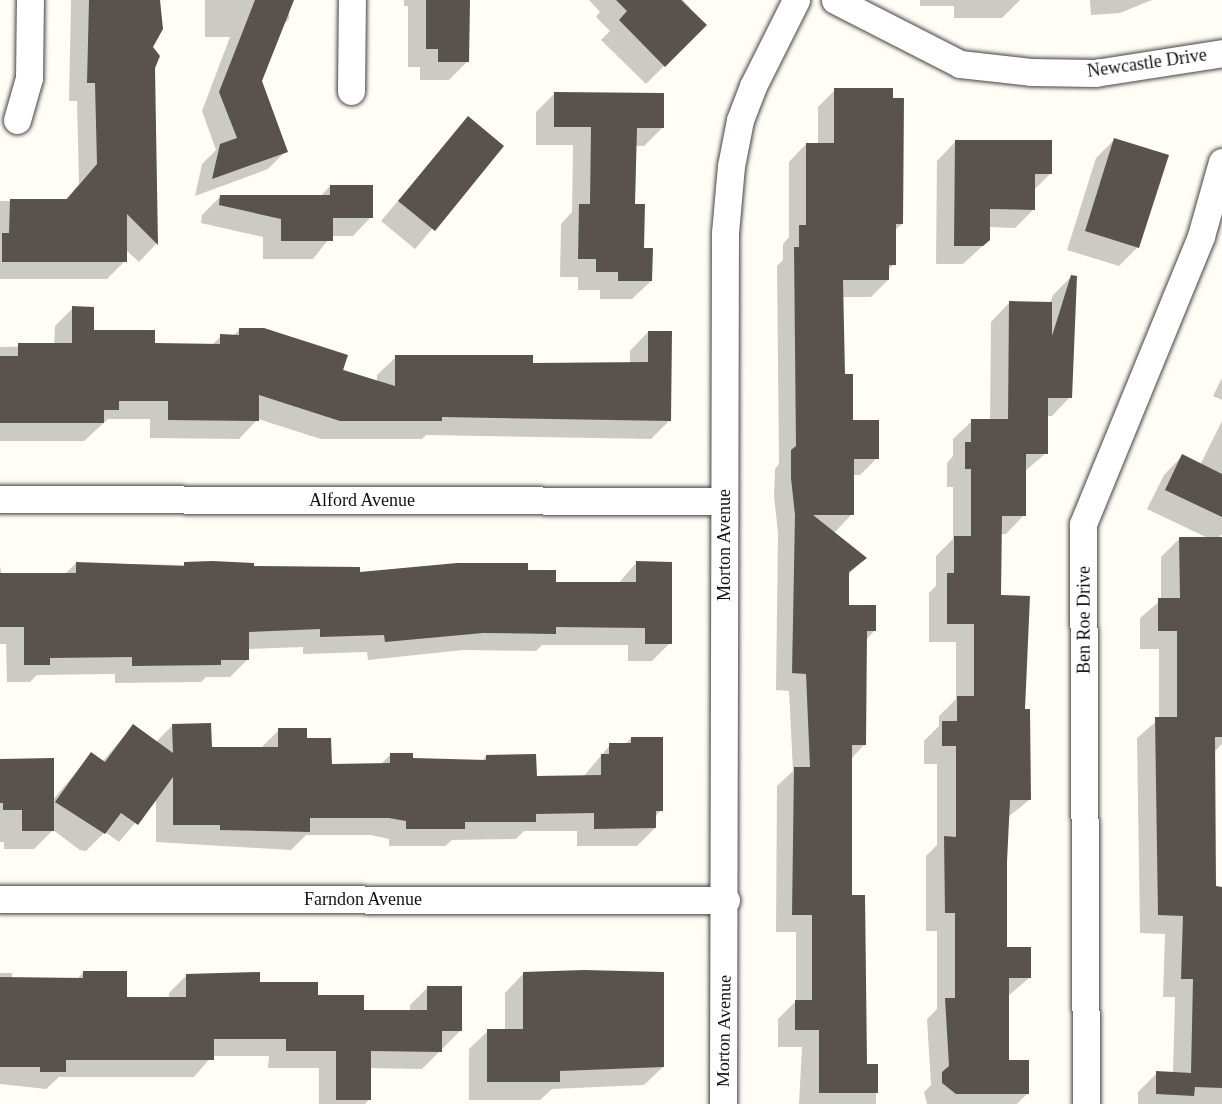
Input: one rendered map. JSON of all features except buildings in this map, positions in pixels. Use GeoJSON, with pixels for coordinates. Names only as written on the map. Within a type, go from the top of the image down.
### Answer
{"type":"FeatureCollection","features":[{"type":"Feature","properties":{"kind":"street"},"geometry":{"type":"LineString","coordinates":[[17,120],[29,78],[30,0]]}},
{"type":"Feature","properties":{"kind":"street"},"geometry":{"type":"LineString","coordinates":[[351,91],[352,0]]}},
{"type":"Feature","properties":{"kind":"street","name":"Morton Avenue"},"geometry":{"type":"LineString","coordinates":[[723,1104],[726,900],[725,233],[731,166],[753,86],[796,0]]}},
{"type":"Feature","properties":{"kind":"street","name":"Newcastle Drive"},"geometry":{"type":"LineString","coordinates":[[836,0],[960,64],[1031,72],[1095,73],[1222,53]]}},
{"type":"Feature","properties":{"kind":"street","name":"Ben Roe Drive"},"geometry":{"type":"LineString","coordinates":[[1086,1104],[1083,524],[1201,236],[1222,162]]}},
{"type":"Feature","properties":{"kind":"street","name":"Alford Avenue"},"geometry":{"type":"LineString","coordinates":[[0,500],[724,501]]}},
{"type":"Feature","properties":{"kind":"street","name":"Farndon Avenue"},"geometry":{"type":"LineString","coordinates":[[0,899],[726,900]]}}]}
